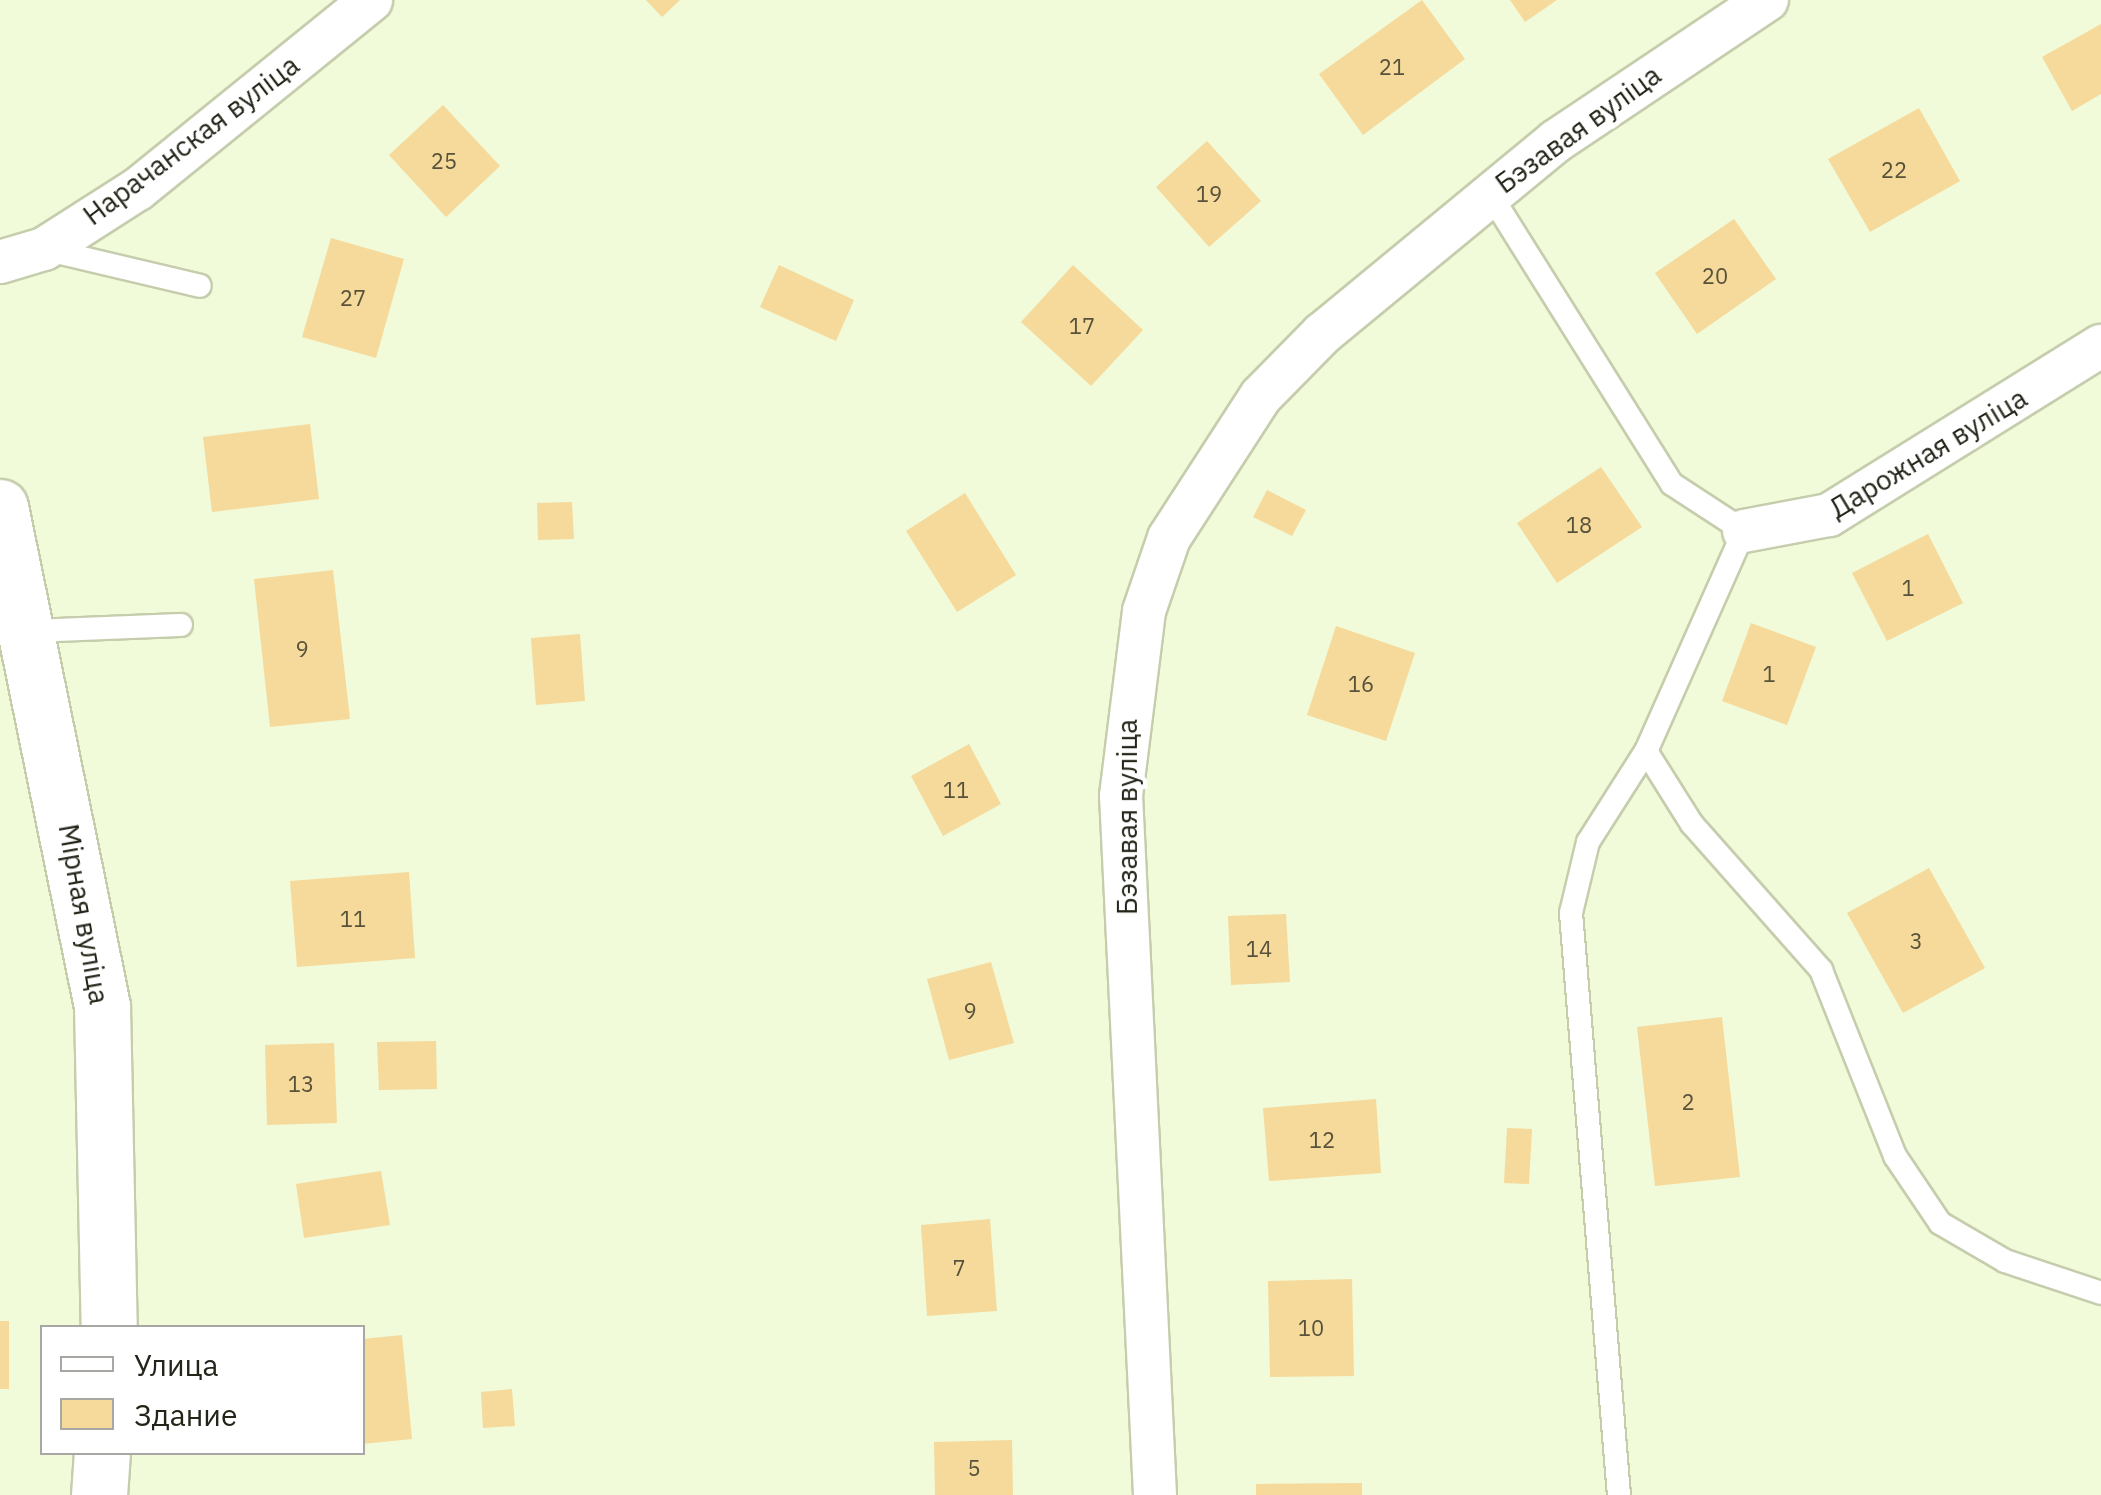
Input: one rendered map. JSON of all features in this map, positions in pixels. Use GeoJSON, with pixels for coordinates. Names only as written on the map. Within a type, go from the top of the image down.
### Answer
{"type":"FeatureCollection","features":[{"type":"Feature","properties":{"kind":"street","name":"Нарачанская вуліца"},"geometry":{"type":"LineString","coordinates":[[0,262],[44,249],[138,188],[371,0]]}},
{"type":"Feature","properties":{"kind":"street","name":"Бэзавая вуліца"},"geometry":{"type":"LineString","coordinates":[[1155,1495],[1122,816],[1144,611],[1169,538],[1261,396],[1490,194],[1767,0]]}},
{"type":"Feature","properties":{"kind":"street","name":"Дарожная вуліца"},"geometry":{"type":"LineString","coordinates":[[1744,531],[1829,515],[2101,346]]}},
{"type":"Feature","properties":{"kind":"street","name":"Мірная вуліца"},"geometry":{"type":"LineString","coordinates":[[0,506],[32,631],[102,1006],[109,1325]]}},
{"type":"Feature","properties":{"kind":"street"},"geometry":{"type":"LineString","coordinates":[[100,1495],[102,1455]]}},
{"type":"Feature","properties":{"kind":"lane"},"geometry":{"type":"LineString","coordinates":[[1490,194],[1672,484],[1744,531],[1646,751],[1588,842],[1571,914],[1619,1495]]}},
{"type":"Feature","properties":{"kind":"lane"},"geometry":{"type":"LineString","coordinates":[[44,249],[200,286]]}},
{"type":"Feature","properties":{"kind":"lane"},"geometry":{"type":"LineString","coordinates":[[32,631],[181,625]]}},
{"type":"Feature","properties":{"kind":"lane"},"geometry":{"type":"LineString","coordinates":[[1646,751],[1692,824],[1821,970],[1895,1156],[1940,1223],[2005,1261],[2101,1293]]}},
{"type":"Feature","properties":{"kind":"building"},"geometry":{"type":"Polygon","coordinates":[[[646,0],[680,0],[662,17],[646,0]]]}},
{"type":"Feature","properties":{"kind":"building"},"geometry":{"type":"Polygon","coordinates":[[[1422,0],[1465,59],[1363,135],[1319,74],[1422,0]]]}},
{"type":"Feature","properties":{"kind":"building"},"geometry":{"type":"Polygon","coordinates":[[[1510,0],[1557,0],[1525,22],[1510,0]]]}},
{"type":"Feature","properties":{"kind":"building"},"geometry":{"type":"Polygon","coordinates":[[[2101,24],[2101,94],[2072,111],[2042,57],[2101,24]]]}},
{"type":"Feature","properties":{"kind":"building"},"geometry":{"type":"Polygon","coordinates":[[[443,105],[500,166],[446,217],[389,155],[443,105]]]}},
{"type":"Feature","properties":{"kind":"building"},"geometry":{"type":"Polygon","coordinates":[[[1919,108],[1960,181],[1870,232],[1828,159],[1919,108]]]}},
{"type":"Feature","properties":{"kind":"building"},"geometry":{"type":"Polygon","coordinates":[[[1207,141],[1261,201],[1209,247],[1156,187],[1207,141]]]}},
{"type":"Feature","properties":{"kind":"building"},"geometry":{"type":"Polygon","coordinates":[[[1734,219],[1776,279],[1697,334],[1655,273],[1734,219]]]}},
{"type":"Feature","properties":{"kind":"building"},"geometry":{"type":"Polygon","coordinates":[[[331,238],[404,259],[376,358],[302,337],[331,238]]]}},
{"type":"Feature","properties":{"kind":"building"},"geometry":{"type":"Polygon","coordinates":[[[779,265],[854,300],[836,341],[760,307],[779,265]]]}},
{"type":"Feature","properties":{"kind":"building"},"geometry":{"type":"Polygon","coordinates":[[[1073,265],[1143,330],[1091,386],[1021,322],[1073,265]]]}},
{"type":"Feature","properties":{"kind":"building"},"geometry":{"type":"Polygon","coordinates":[[[310,424],[319,499],[212,512],[203,437],[310,424]]]}},
{"type":"Feature","properties":{"kind":"building"},"geometry":{"type":"Polygon","coordinates":[[[1601,467],[1642,527],[1557,583],[1517,523],[1601,467]]]}},
{"type":"Feature","properties":{"kind":"building"},"geometry":{"type":"Polygon","coordinates":[[[1267,490],[1306,510],[1292,536],[1253,517],[1267,490]]]}},
{"type":"Feature","properties":{"kind":"building"},"geometry":{"type":"Polygon","coordinates":[[[965,493],[1016,575],[957,612],[906,531],[965,493]]]}},
{"type":"Feature","properties":{"kind":"building"},"geometry":{"type":"Polygon","coordinates":[[[572,502],[574,539],[538,540],[537,503],[572,502]]]}},
{"type":"Feature","properties":{"kind":"building"},"geometry":{"type":"Polygon","coordinates":[[[1928,534],[1963,603],[1887,641],[1852,573],[1928,534]]]}},
{"type":"Feature","properties":{"kind":"building"},"geometry":{"type":"Polygon","coordinates":[[[333,570],[350,719],[270,727],[254,579],[333,570]]]}},
{"type":"Feature","properties":{"kind":"building"},"geometry":{"type":"Polygon","coordinates":[[[1751,623],[1816,647],[1787,725],[1722,701],[1751,623]]]}},
{"type":"Feature","properties":{"kind":"building"},"geometry":{"type":"Polygon","coordinates":[[[1336,626],[1415,653],[1386,741],[1307,715],[1336,626]]]}},
{"type":"Feature","properties":{"kind":"building"},"geometry":{"type":"Polygon","coordinates":[[[580,634],[585,701],[536,705],[531,638],[580,634]]]}},
{"type":"Feature","properties":{"kind":"building"},"geometry":{"type":"Polygon","coordinates":[[[969,744],[1001,804],[943,836],[911,776],[969,744]]]}},
{"type":"Feature","properties":{"kind":"building"},"geometry":{"type":"Polygon","coordinates":[[[1929,868],[1985,968],[1903,1013],[1847,913],[1929,868]]]}},
{"type":"Feature","properties":{"kind":"building"},"geometry":{"type":"Polygon","coordinates":[[[409,872],[415,958],[297,967],[290,881],[409,872]]]}},
{"type":"Feature","properties":{"kind":"building"},"geometry":{"type":"Polygon","coordinates":[[[1286,914],[1290,982],[1231,985],[1228,916],[1286,914]]]}},
{"type":"Feature","properties":{"kind":"building"},"geometry":{"type":"Polygon","coordinates":[[[991,962],[1014,1043],[949,1060],[927,979],[991,962]]]}},
{"type":"Feature","properties":{"kind":"building"},"geometry":{"type":"Polygon","coordinates":[[[1722,1017],[1740,1177],[1655,1186],[1637,1027],[1722,1017]]]}},
{"type":"Feature","properties":{"kind":"building"},"geometry":{"type":"Polygon","coordinates":[[[436,1041],[437,1089],[379,1090],[377,1042],[436,1041]]]}},
{"type":"Feature","properties":{"kind":"building"},"geometry":{"type":"Polygon","coordinates":[[[334,1043],[337,1123],[267,1125],[265,1045],[334,1043]]]}},
{"type":"Feature","properties":{"kind":"building"},"geometry":{"type":"Polygon","coordinates":[[[1376,1099],[1381,1173],[1269,1181],[1263,1108],[1376,1099]]]}},
{"type":"Feature","properties":{"kind":"building"},"geometry":{"type":"Polygon","coordinates":[[[1507,1128],[1532,1129],[1529,1184],[1504,1183],[1507,1128]]]}},
{"type":"Feature","properties":{"kind":"building"},"geometry":{"type":"Polygon","coordinates":[[[381,1171],[390,1225],[304,1238],[296,1184],[381,1171]]]}},
{"type":"Feature","properties":{"kind":"building"},"geometry":{"type":"Polygon","coordinates":[[[990,1219],[997,1311],[927,1316],[921,1225],[990,1219]]]}},
{"type":"Feature","properties":{"kind":"building"},"geometry":{"type":"Polygon","coordinates":[[[1352,1279],[1354,1376],[1270,1377],[1268,1281],[1352,1279]]]}},
{"type":"Feature","properties":{"kind":"building"},"geometry":{"type":"Polygon","coordinates":[[[0,1321],[9,1321],[9,1389],[0,1389],[0,1321]]]}},
{"type":"Feature","properties":{"kind":"building"},"geometry":{"type":"Polygon","coordinates":[[[402,1335],[412,1439],[365,1444],[365,1339],[402,1335]]]}},
{"type":"Feature","properties":{"kind":"building"},"geometry":{"type":"Polygon","coordinates":[[[512,1389],[515,1426],[483,1428],[481,1392],[512,1389]]]}},
{"type":"Feature","properties":{"kind":"building"},"geometry":{"type":"Polygon","coordinates":[[[1012,1440],[1013,1495],[935,1495],[934,1442],[1012,1440]]]}},
{"type":"Feature","properties":{"kind":"building"},"geometry":{"type":"Polygon","coordinates":[[[1362,1483],[1362,1495],[1256,1495],[1256,1484],[1362,1483]]]}}]}
